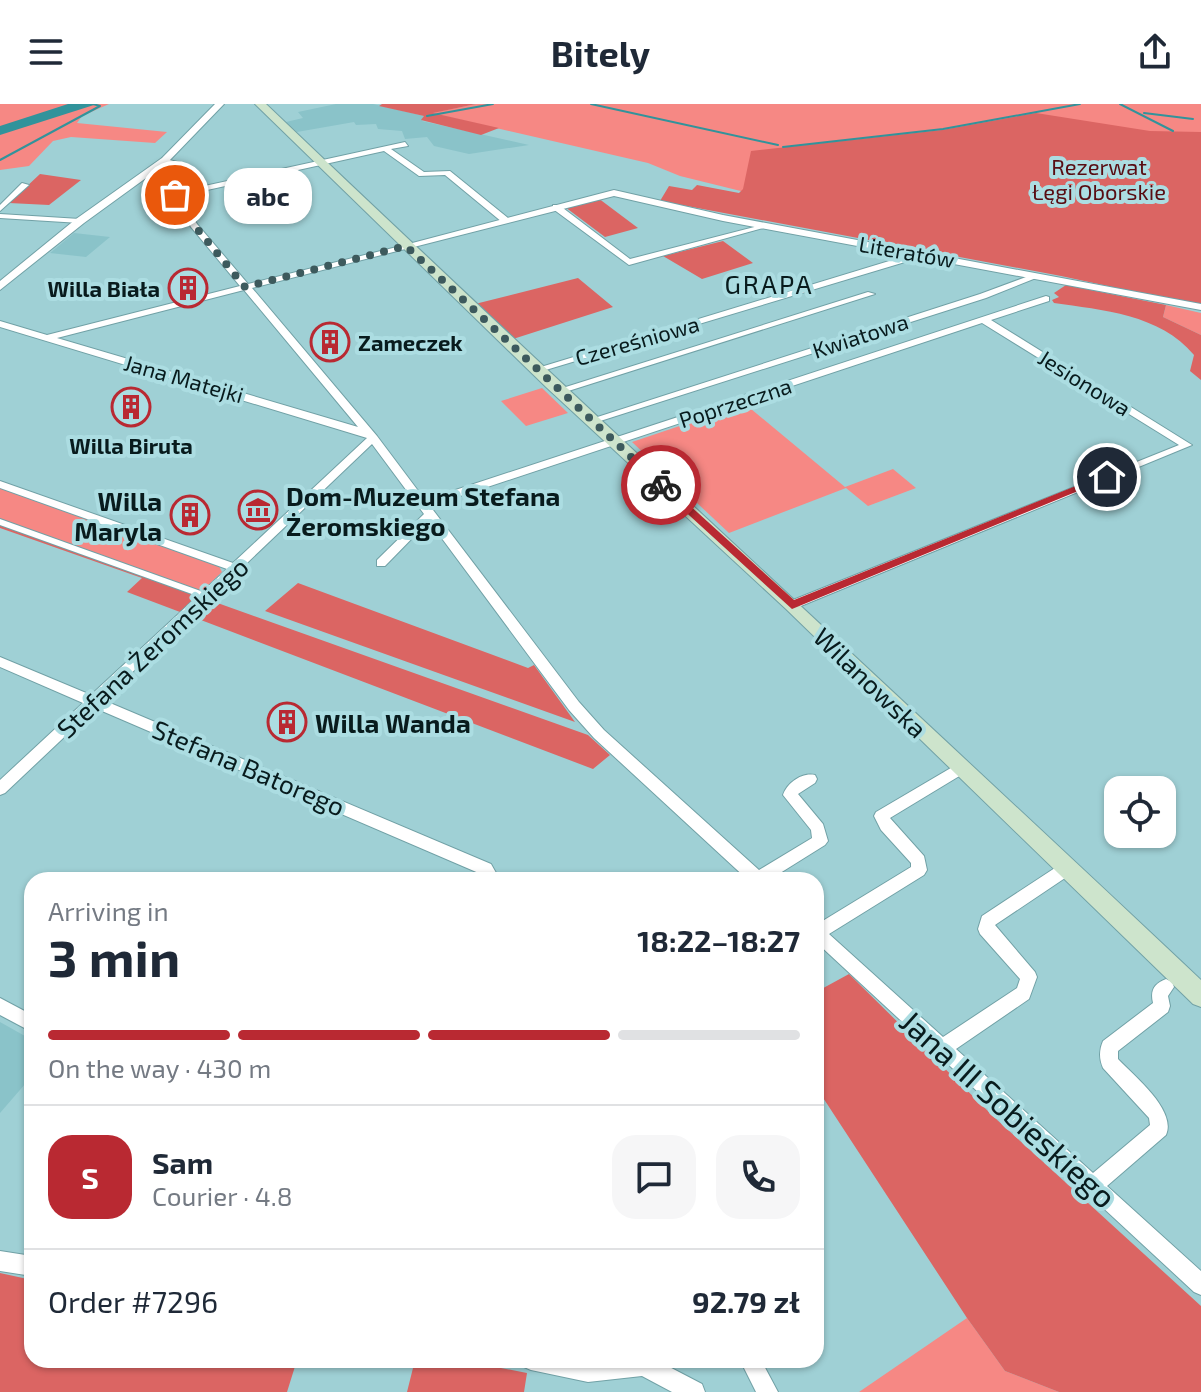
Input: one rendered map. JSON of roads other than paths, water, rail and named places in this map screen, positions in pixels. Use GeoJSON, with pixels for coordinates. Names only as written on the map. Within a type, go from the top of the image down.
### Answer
{"type":"FeatureCollection","features":[{"type":"Feature","properties":{"kind":"main road","name":"Wilanowska"},"geometry":{"type":"LineString","coordinates":[[261,104],[558,391],[792,605],[1201,996]]}},
{"type":"Feature","properties":{"kind":"street"},"geometry":{"type":"LineString","coordinates":[[0,287],[80,221],[165,160],[220,104]]}},
{"type":"Feature","properties":{"kind":"street"},"geometry":{"type":"LineString","coordinates":[[175,195],[405,144]]}},
{"type":"Feature","properties":{"kind":"street"},"geometry":{"type":"LineString","coordinates":[[385,148],[422,174],[447,173],[505,220]]}},
{"type":"Feature","properties":{"kind":"street"},"geometry":{"type":"LineString","coordinates":[[165,160],[177,163],[179,167],[173,192],[194,225],[371,435],[582,716],[749,872]]}},
{"type":"Feature","properties":{"kind":"street"},"geometry":{"type":"LineString","coordinates":[[0,209],[25,185]]}},
{"type":"Feature","properties":{"kind":"street","name":"Literatów"},"geometry":{"type":"LineString","coordinates":[[556,207],[613,193],[766,226],[1201,307]]}},
{"type":"Feature","properties":{"kind":"street"},"geometry":{"type":"LineString","coordinates":[[45,338],[556,207],[629,262],[766,226]]}},
{"type":"Feature","properties":{"kind":"street"},"geometry":{"type":"LineString","coordinates":[[0,216],[80,221]]}},
{"type":"Feature","properties":{"kind":"street","name":"Czereśniowa"},"geometry":{"type":"LineString","coordinates":[[536,370],[922,254]]}},
{"type":"Feature","properties":{"kind":"street","name":"Kwiatowa"},"geometry":{"type":"LineString","coordinates":[[590,421],[1037,276]]}},
{"type":"Feature","properties":{"kind":"street"},"geometry":{"type":"LineString","coordinates":[[558,391],[871,294]]}},
{"type":"Feature","properties":{"kind":"street","name":"Poprzeczna"},"geometry":{"type":"LineString","coordinates":[[381,563],[427,509],[612,442],[1046,299]]}},
{"type":"Feature","properties":{"kind":"street","name":"Jesionowa"},"geometry":{"type":"LineString","coordinates":[[792,605],[1187,445],[984,320]]}},
{"type":"Feature","properties":{"kind":"street","name":"Jana Matejki"},"geometry":{"type":"LineString","coordinates":[[0,324],[371,435]]}},
{"type":"Feature","properties":{"kind":"street","name":"Stefana Żeromskiego"},"geometry":{"type":"LineString","coordinates":[[0,789],[236,568],[371,435]]}},
{"type":"Feature","properties":{"kind":"street"},"geometry":{"type":"LineString","coordinates":[[0,484],[236,568]]}},
{"type":"Feature","properties":{"kind":"street"},"geometry":{"type":"LineString","coordinates":[[0,522],[206,596]]}},
{"type":"Feature","properties":{"kind":"street","name":"Stefana Batorego"},"geometry":{"type":"LineString","coordinates":[[0,662],[488,872]]}},
{"type":"Feature","properties":{"kind":"street"},"geometry":{"type":"LineString","coordinates":[[824,927],[919,870],[919,861],[886,826],[881,816],[961,768]]}},
{"type":"Feature","properties":{"kind":"street"},"geometry":{"type":"LineString","coordinates":[[771,872],[820,841],[818,828],[790,795],[792,789],[810,779]]}},
{"type":"Feature","properties":{"kind":"street"},"geometry":{"type":"LineString","coordinates":[[942,1048],[1023,993],[1029,977],[986,929],[988,921],[1066,869]]}},
{"type":"Feature","properties":{"kind":"street","name":"Jana III Sobieskiego"},"geometry":{"type":"LineString","coordinates":[[824,939],[1201,1285]]}},
{"type":"Feature","properties":{"kind":"street"},"geometry":{"type":"LineString","coordinates":[[1094,1185],[1160,1129],[1157,1114],[1109,1062],[1107,1052],[1109,1047],[1162,1006],[1159,993],[1166,987]]}},
{"type":"Feature","properties":{"kind":"street"},"geometry":{"type":"LineString","coordinates":[[0,1006],[24,1020]]}},
{"type":"Feature","properties":{"kind":"street"},"geometry":{"type":"LineString","coordinates":[[0,1261],[24,1265]]}},
{"type":"Feature","properties":{"kind":"street"},"geometry":{"type":"LineString","coordinates":[[572,1368],[588,1371],[608,1368]]}},
{"type":"Feature","properties":{"kind":"street"},"geometry":{"type":"LineString","coordinates":[[649,1368],[694,1392]]}},
{"type":"Feature","properties":{"kind":"street"},"geometry":{"type":"LineString","coordinates":[[754,1368],[767,1392]]}},
{"type":"Feature","properties":{"kind":"waterway"},"geometry":{"type":"LineString","coordinates":[[0,160],[100,106],[93,104]]}},
{"type":"Feature","properties":{"kind":"waterway"},"geometry":{"type":"LineString","coordinates":[[427,116],[493,104]]}},
{"type":"Feature","properties":{"kind":"waterway"},"geometry":{"type":"LineString","coordinates":[[591,104],[778,145]]}},
{"type":"Feature","properties":{"kind":"waterway"},"geometry":{"type":"LineString","coordinates":[[783,147],[943,129],[1080,104]]}},
{"type":"Feature","properties":{"kind":"waterway"},"geometry":{"type":"LineString","coordinates":[[1120,104],[1173,131]]}},
{"type":"Feature","properties":{"kind":"waterway"},"geometry":{"type":"LineString","coordinates":[[1144,113],[1193,119]]}},
{"type":"Feature","properties":{"kind":"place","name":"abc"},"geometry":{"type":"Point","coordinates":[175,195]}},
{"type":"Feature","properties":{"kind":"place","name":"Willa Biała"},"geometry":{"type":"Point","coordinates":[188,288]}},
{"type":"Feature","properties":{"kind":"place","name":"Zameczek"},"geometry":{"type":"Point","coordinates":[330,342]}},
{"type":"Feature","properties":{"kind":"place","name":"Willa Biruta"},"geometry":{"type":"Point","coordinates":[131,407]}},
{"type":"Feature","properties":{"kind":"place","name":"Dom-Muzeum Stefana Żeromskiego"},"geometry":{"type":"Point","coordinates":[258,510]}},
{"type":"Feature","properties":{"kind":"place","name":"Willa Maryla"},"geometry":{"type":"Point","coordinates":[190,515]}},
{"type":"Feature","properties":{"kind":"place","name":"Willa Wanda"},"geometry":{"type":"Point","coordinates":[287,722]}},
{"type":"Feature","properties":{"kind":"district","name":"GRAPA"},"geometry":{"type":"Point","coordinates":[769,283]}},
{"type":"Feature","properties":{"kind":"park label","name":"Rezerwat Łęgi Oborskie"},"geometry":{"type":"Point","coordinates":[1099,178]}}]}
